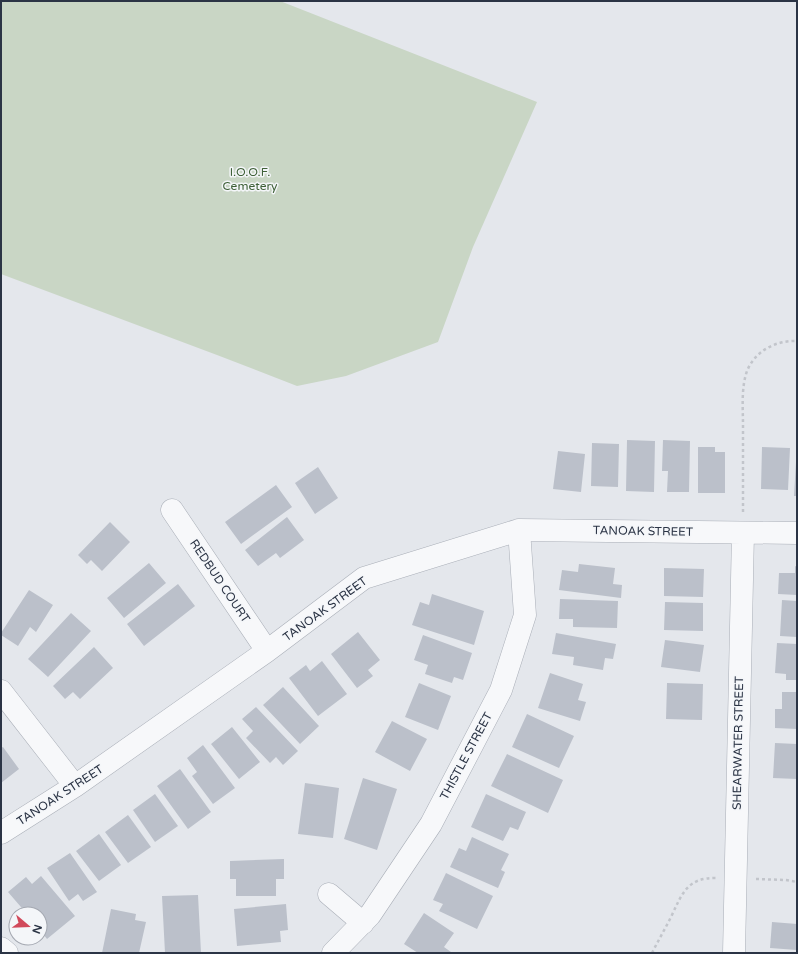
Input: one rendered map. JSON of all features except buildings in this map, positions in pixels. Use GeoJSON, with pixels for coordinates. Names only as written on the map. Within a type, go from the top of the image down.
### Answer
{"type":"FeatureCollection","features":[{"type":"Feature","properties":{"kind":"street","name":"REDBUD COURT"},"geometry":{"type":"LineString","coordinates":[[172,510],[267,652]]}},
{"type":"Feature","properties":{"kind":"street","name":"TANOAK STREET"},"geometry":{"type":"LineString","coordinates":[[1,834],[75,786],[267,652],[364,578],[519,530],[797,533]]}},
{"type":"Feature","properties":{"kind":"street","name":"THISTLE STREET"},"geometry":{"type":"LineString","coordinates":[[333,953],[370,915],[430,824],[501,690],[524,616],[519,530]]}},
{"type":"Feature","properties":{"kind":"street","name":"SHEARWATER STREET"},"geometry":{"type":"LineString","coordinates":[[734,953],[743,533]]}},
{"type":"Feature","properties":{"kind":"street"},"geometry":{"type":"LineString","coordinates":[[1,691],[75,786]]}},
{"type":"Feature","properties":{"kind":"street"},"geometry":{"type":"LineString","coordinates":[[329,894],[363,923]]}},
{"type":"Feature","properties":{"kind":"street"},"geometry":{"type":"LineString","coordinates":[[1,948],[7,953]]}},
{"type":"Feature","properties":{"kind":"path"},"geometry":{"type":"LineString","coordinates":[[743,533],[743,391],[745,379],[748,369],[762,351],[781,342],[797,341]]}},
{"type":"Feature","properties":{"kind":"path"},"geometry":{"type":"LineString","coordinates":[[652,953],[680,898],[687,887],[692,884],[704,879],[786,880],[797,882]]}},
{"type":"Feature","properties":{"kind":"green space","name":"I.O.O.F. Cemetery"},"geometry":{"type":"Polygon","coordinates":[[[1,1],[280,1],[537,102],[473,247],[438,342],[346,376],[297,386],[1,274],[1,1]]]}}]}
